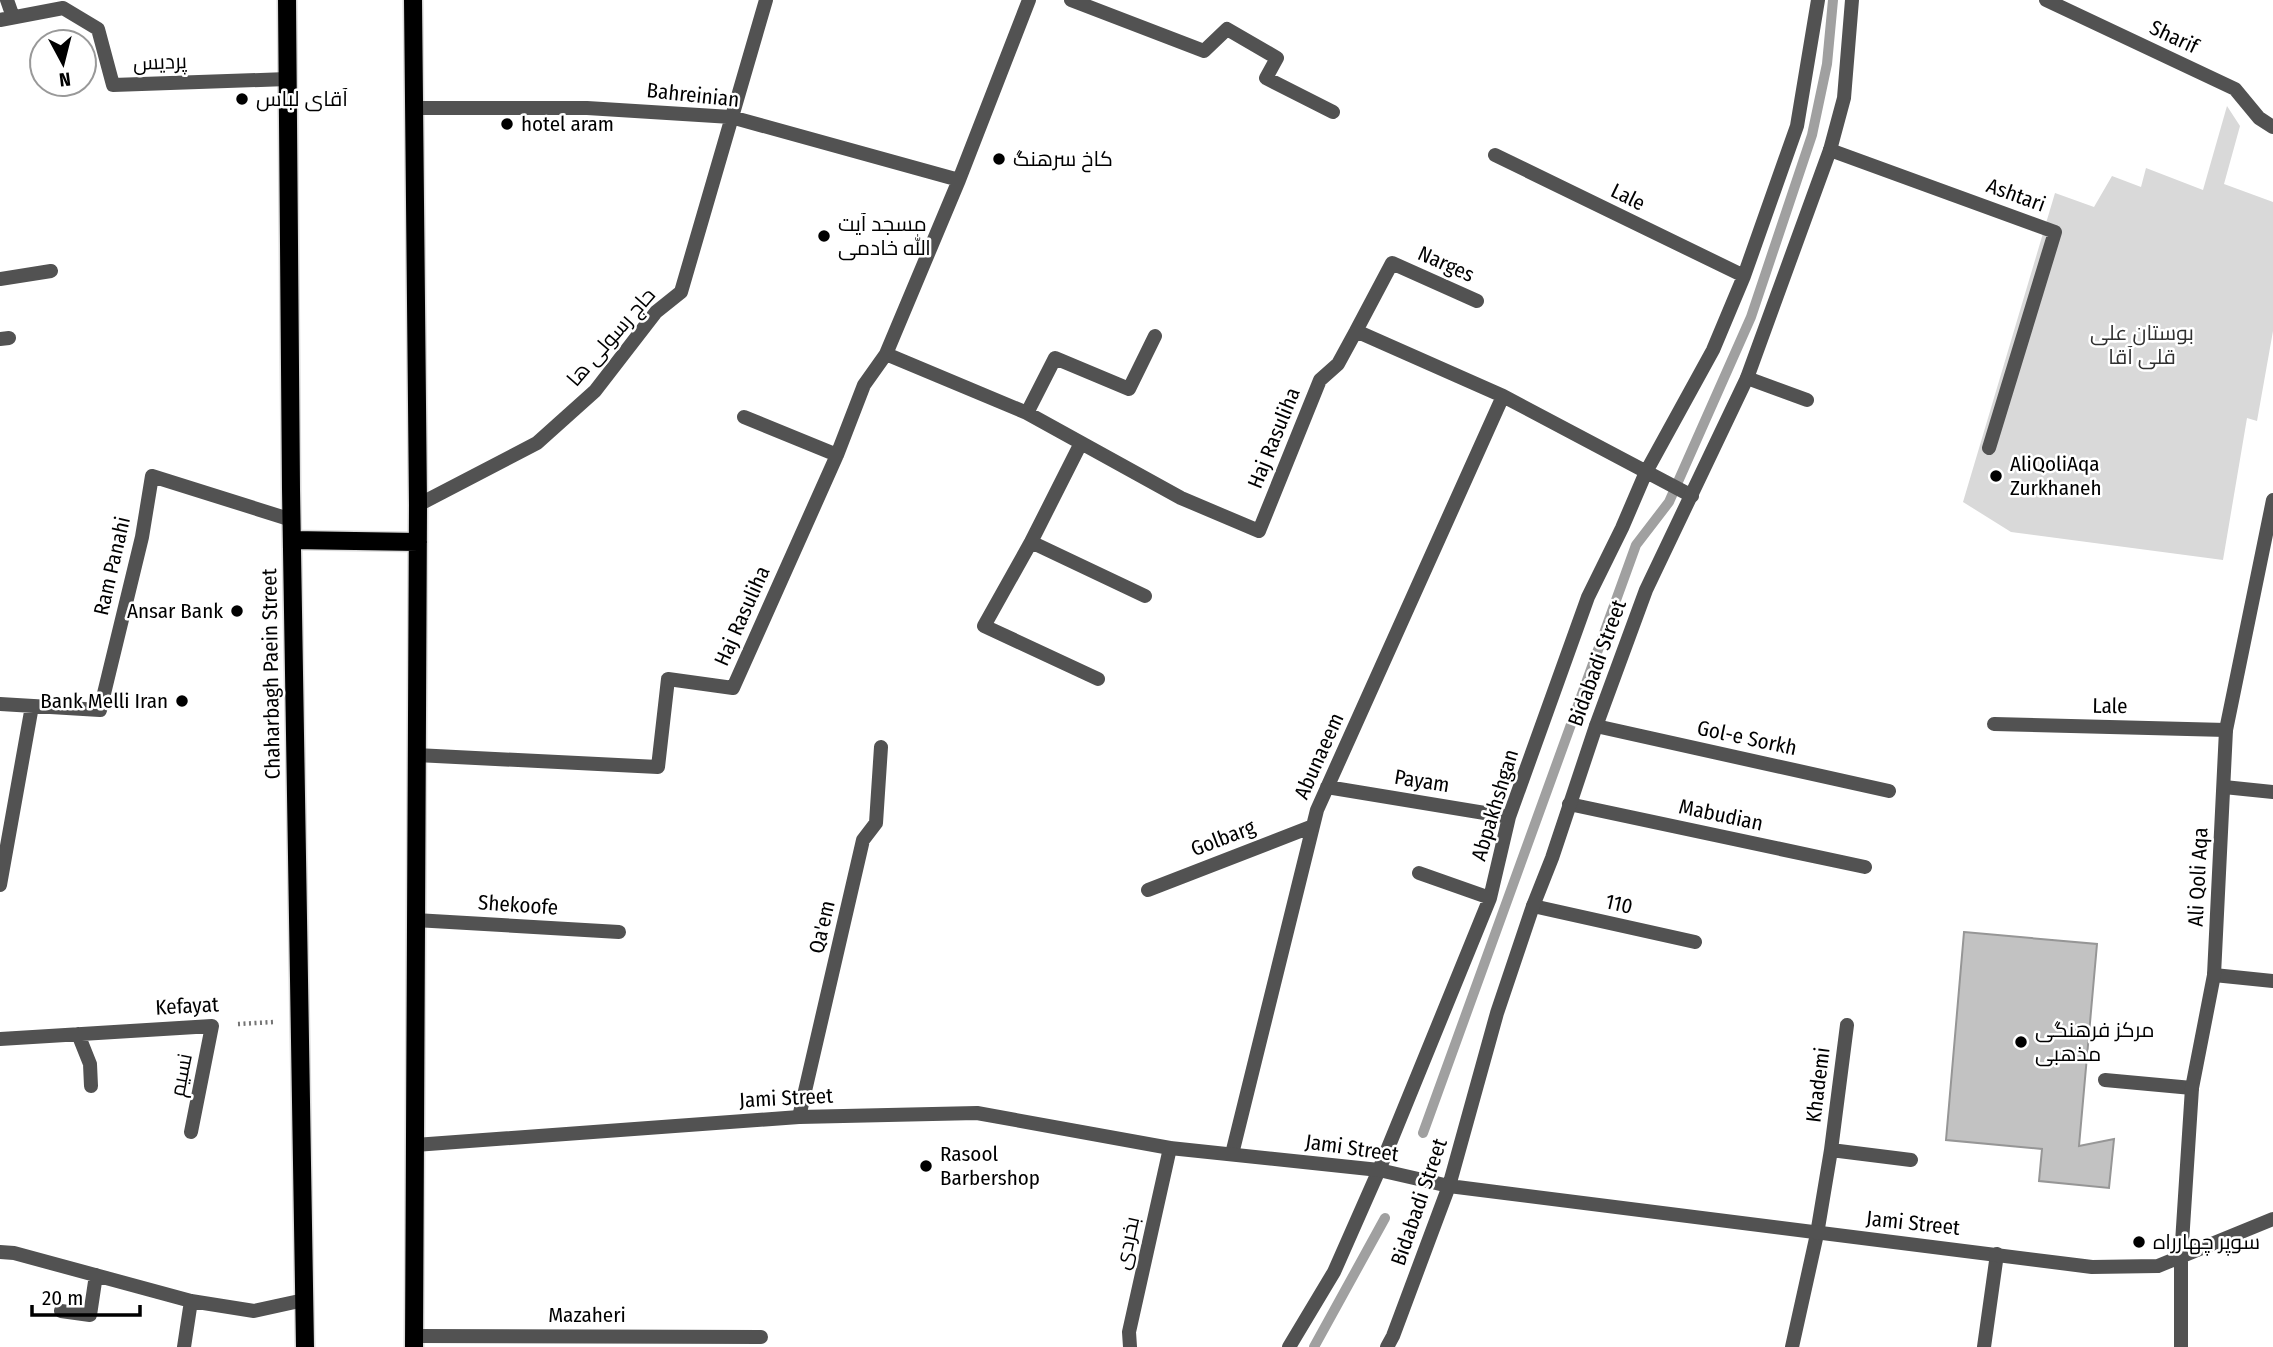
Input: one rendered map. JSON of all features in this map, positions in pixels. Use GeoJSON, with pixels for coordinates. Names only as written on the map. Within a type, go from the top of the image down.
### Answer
{"type":"FeatureCollection","features":[{"type":"Feature","properties":{"kind":"main road","name":"Chaharbagh Paein Street"},"geometry":{"type":"LineString","coordinates":[[287,0],[304,1347]]}},
{"type":"Feature","properties":{"kind":"main road"},"geometry":{"type":"LineString","coordinates":[[413,0],[418,505],[414,1342]]}},
{"type":"Feature","properties":{"kind":"main road"},"geometry":{"type":"LineString","coordinates":[[292,540],[418,542]]}},
{"type":"Feature","properties":{"kind":"street"},"geometry":{"type":"LineString","coordinates":[[6,0],[7,19]]}},
{"type":"Feature","properties":{"kind":"street","name":"حاج رسولی ها"},"geometry":{"type":"LineString","coordinates":[[418,505],[537,443],[595,391],[656,312],[681,292],[766,0]]}},
{"type":"Feature","properties":{"kind":"street","name":"Haj Rasuliha"},"geometry":{"type":"LineString","coordinates":[[416,755],[658,767],[668,679],[733,688],[837,455],[864,385],[886,354],[959,180],[1029,0]]}},
{"type":"Feature","properties":{"kind":"street"},"geometry":{"type":"LineString","coordinates":[[1070,0],[1204,51],[1227,29],[1277,58],[1266,78],[1333,112]]}},
{"type":"Feature","properties":{"kind":"street","name":"Abpakhshgan"},"geometry":{"type":"LineString","coordinates":[[1289,1347],[1334,1272],[1379,1170],[1490,898],[1509,817],[1588,597],[1646,472],[1713,351],[1744,276],[1797,126],[1818,0]]}},
{"type":"Feature","properties":{"kind":"street","name":"Bidabadi Street"},"geometry":{"type":"LineString","coordinates":[[1387,1347],[1450,1186],[1497,1013],[1646,590],[1747,378],[1830,150],[1844,98],[1852,0]]}},
{"type":"Feature","properties":{"kind":"street","name":"Sharif"},"geometry":{"type":"LineString","coordinates":[[2046,0],[2235,89],[2259,118],[2273,127]]}},
{"type":"Feature","properties":{"kind":"street","name":"پردیس"},"geometry":{"type":"LineString","coordinates":[[7,19],[63,8],[98,29],[113,85],[287,79]]}},
{"type":"Feature","properties":{"kind":"street","name":"Bahreinian"},"geometry":{"type":"LineString","coordinates":[[414,108],[587,107],[730,117],[959,180]]}},
{"type":"Feature","properties":{"kind":"street","name":"Ashtari"},"geometry":{"type":"LineString","coordinates":[[1830,150],[2055,232],[1989,448]]}},
{"type":"Feature","properties":{"kind":"street","name":"Lale"},"geometry":{"type":"LineString","coordinates":[[1495,155],[1744,276]]}},
{"type":"Feature","properties":{"kind":"street","name":"Narges"},"geometry":{"type":"LineString","coordinates":[[1356,331],[1392,263],[1477,301]]}},
{"type":"Feature","properties":{"kind":"street"},"geometry":{"type":"LineString","coordinates":[[0,279],[51,271]]}},
{"type":"Feature","properties":{"kind":"street"},"geometry":{"type":"LineString","coordinates":[[1356,331],[1503,396],[1692,496]]}},
{"type":"Feature","properties":{"kind":"street","name":"Haj Rasuliha"},"geometry":{"type":"LineString","coordinates":[[886,354],[1027,413],[1181,498],[1259,531],[1320,380],[1338,364],[1356,331]]}},
{"type":"Feature","properties":{"kind":"street"},"geometry":{"type":"LineString","coordinates":[[1027,413],[1055,358],[1129,389],[1155,336]]}},
{"type":"Feature","properties":{"kind":"street"},"geometry":{"type":"LineString","coordinates":[[1747,378],[1807,400]]}},
{"type":"Feature","properties":{"kind":"street","name":"Abunaeem"},"geometry":{"type":"LineString","coordinates":[[1232,1154],[1313,826],[1503,396]]}},
{"type":"Feature","properties":{"kind":"street"},"geometry":{"type":"LineString","coordinates":[[744,417],[837,455]]}},
{"type":"Feature","properties":{"kind":"street"},"geometry":{"type":"LineString","coordinates":[[1081,443],[1031,542],[984,626],[1098,679]]}},
{"type":"Feature","properties":{"kind":"street","name":"Ram Panahi"},"geometry":{"type":"LineString","coordinates":[[0,704],[100,710],[142,537],[152,476],[292,520]]}},
{"type":"Feature","properties":{"kind":"street","name":"Ali Qoli Aqa"},"geometry":{"type":"LineString","coordinates":[[2181,1347],[2181,1258],[2192,1088],[2214,975],[2226,730],[2273,500]]}},
{"type":"Feature","properties":{"kind":"street"},"geometry":{"type":"LineString","coordinates":[[1031,542],[1145,596]]}},
{"type":"Feature","properties":{"kind":"street"},"geometry":{"type":"LineString","coordinates":[[0,885],[32,706]]}},
{"type":"Feature","properties":{"kind":"street","name":"Lale"},"geometry":{"type":"LineString","coordinates":[[1994,724],[2226,730]]}},
{"type":"Feature","properties":{"kind":"street","name":"Gol-e Sorkh"},"geometry":{"type":"LineString","coordinates":[[1596,726],[1889,791]]}},
{"type":"Feature","properties":{"kind":"street","name":"Qa'em"},"geometry":{"type":"LineString","coordinates":[[799,1117],[863,840],[876,823],[881,747]]}},
{"type":"Feature","properties":{"kind":"street","name":"Payam"},"geometry":{"type":"LineString","coordinates":[[1328,787],[1509,817]]}},
{"type":"Feature","properties":{"kind":"street"},"geometry":{"type":"LineString","coordinates":[[2224,788],[2273,792]]}},
{"type":"Feature","properties":{"kind":"street","name":"Mabudian"},"geometry":{"type":"LineString","coordinates":[[1569,804],[1865,867]]}},
{"type":"Feature","properties":{"kind":"street","name":"Golbarg"},"geometry":{"type":"LineString","coordinates":[[1148,890],[1313,826]]}},
{"type":"Feature","properties":{"kind":"street"},"geometry":{"type":"LineString","coordinates":[[1419,873],[1490,898]]}},
{"type":"Feature","properties":{"kind":"street","name":"110"},"geometry":{"type":"LineString","coordinates":[[1533,906],[1695,942]]}},
{"type":"Feature","properties":{"kind":"street","name":"Shekoofe"},"geometry":{"type":"LineString","coordinates":[[415,920],[619,932]]}},
{"type":"Feature","properties":{"kind":"street"},"geometry":{"type":"LineString","coordinates":[[2214,975],[2273,981]]}},
{"type":"Feature","properties":{"kind":"street","name":"Khademi"},"geometry":{"type":"LineString","coordinates":[[1792,1347],[1817,1234],[1847,1025]]}},
{"type":"Feature","properties":{"kind":"street","name":"Kefayat"},"geometry":{"type":"LineString","coordinates":[[0,1039],[212,1026]]}},
{"type":"Feature","properties":{"kind":"street","name":"نسیم"},"geometry":{"type":"LineString","coordinates":[[191,1132],[212,1026]]}},
{"type":"Feature","properties":{"kind":"street"},"geometry":{"type":"LineString","coordinates":[[78,1034],[90,1064],[91,1086]]}},
{"type":"Feature","properties":{"kind":"street"},"geometry":{"type":"LineString","coordinates":[[2105,1080],[2192,1088]]}},
{"type":"Feature","properties":{"kind":"street","name":"Jami Street"},"geometry":{"type":"LineString","coordinates":[[415,1145],[799,1117],[977,1113],[1170,1148],[1379,1170],[1450,1186],[2092,1267],[2158,1266],[2273,1219]]}},
{"type":"Feature","properties":{"kind":"street","name":"بخردی"},"geometry":{"type":"LineString","coordinates":[[1130,1347],[1129,1332],[1170,1148]]}},
{"type":"Feature","properties":{"kind":"street","name":"Khademi"},"geometry":{"type":"LineString","coordinates":[[1831,1150],[1911,1160]]}},
{"type":"Feature","properties":{"kind":"street"},"geometry":{"type":"LineString","coordinates":[[0,1252],[14,1253],[191,1301],[254,1311],[304,1300]]}},
{"type":"Feature","properties":{"kind":"street"},"geometry":{"type":"LineString","coordinates":[[1984,1347],[1997,1254]]}},
{"type":"Feature","properties":{"kind":"street"},"geometry":{"type":"LineString","coordinates":[[61,1311],[90,1315],[96,1275]]}},
{"type":"Feature","properties":{"kind":"street"},"geometry":{"type":"LineString","coordinates":[[184,1347],[191,1301]]}},
{"type":"Feature","properties":{"kind":"street","name":"Mazaheri"},"geometry":{"type":"LineString","coordinates":[[414,1342],[761,1337]]}},
{"type":"Feature","properties":{"kind":"path","name":"Kefayat"},"geometry":{"type":"LineString","coordinates":[[212,1026],[299,1021]]}},
{"type":"Feature","properties":{"kind":"green space","name":"بوستان علی قلی آقا"},"geometry":{"type":"Polygon","coordinates":[[[2227,106],[2240,126],[2224,184],[2273,202],[2273,331],[2257,421],[2247,418],[2223,560],[2011,532],[1963,502],[2055,193],[2094,207],[2112,176],[2141,187],[2146,168],[2203,190],[2227,106]]]}},
{"type":"Feature","properties":{"kind":"building","name":"مرکز فرهنگی مذهبی"},"geometry":{"type":"Polygon","coordinates":[[[1964,932],[2097,944],[2079,1146],[2114,1139],[2109,1188],[2039,1181],[2042,1149],[1946,1140],[1964,932]]]}},
{"type":"Feature","properties":{"kind":"waterway"},"geometry":{"type":"LineString","coordinates":[[1423,1133],[1636,545],[1669,502],[1751,317],[1812,135],[1827,64],[1833,0]]}},
{"type":"Feature","properties":{"kind":"waterway"},"geometry":{"type":"LineString","coordinates":[[1314,1347],[1385,1218]]}},
{"type":"Feature","properties":{"kind":"place","name":"آقای لباس"},"geometry":{"type":"Point","coordinates":[242,99]}},
{"type":"Feature","properties":{"kind":"place","name":"hotel aram"},"geometry":{"type":"Point","coordinates":[507,124]}},
{"type":"Feature","properties":{"kind":"place","name":"کاخ سرهنگ"},"geometry":{"type":"Point","coordinates":[999,159]}},
{"type":"Feature","properties":{"kind":"place","name":"مسجد آیت الله خادمی"},"geometry":{"type":"Point","coordinates":[824,236]}},
{"type":"Feature","properties":{"kind":"place","name":"AliQoliAqa Zurkhaneh"},"geometry":{"type":"Point","coordinates":[1996,476]}},
{"type":"Feature","properties":{"kind":"place","name":"Ansar Bank"},"geometry":{"type":"Point","coordinates":[237,611]}},
{"type":"Feature","properties":{"kind":"place","name":"Bank Melli Iran"},"geometry":{"type":"Point","coordinates":[182,701]}},
{"type":"Feature","properties":{"kind":"place","name":"مرکز فرهنگی مذهبی"},"geometry":{"type":"Point","coordinates":[2021,1042]}},
{"type":"Feature","properties":{"kind":"place","name":"Rasool Barbershop"},"geometry":{"type":"Point","coordinates":[926,1166]}},
{"type":"Feature","properties":{"kind":"place","name":"سوپر چهارراه"},"geometry":{"type":"Point","coordinates":[2139,1242]}}]}
